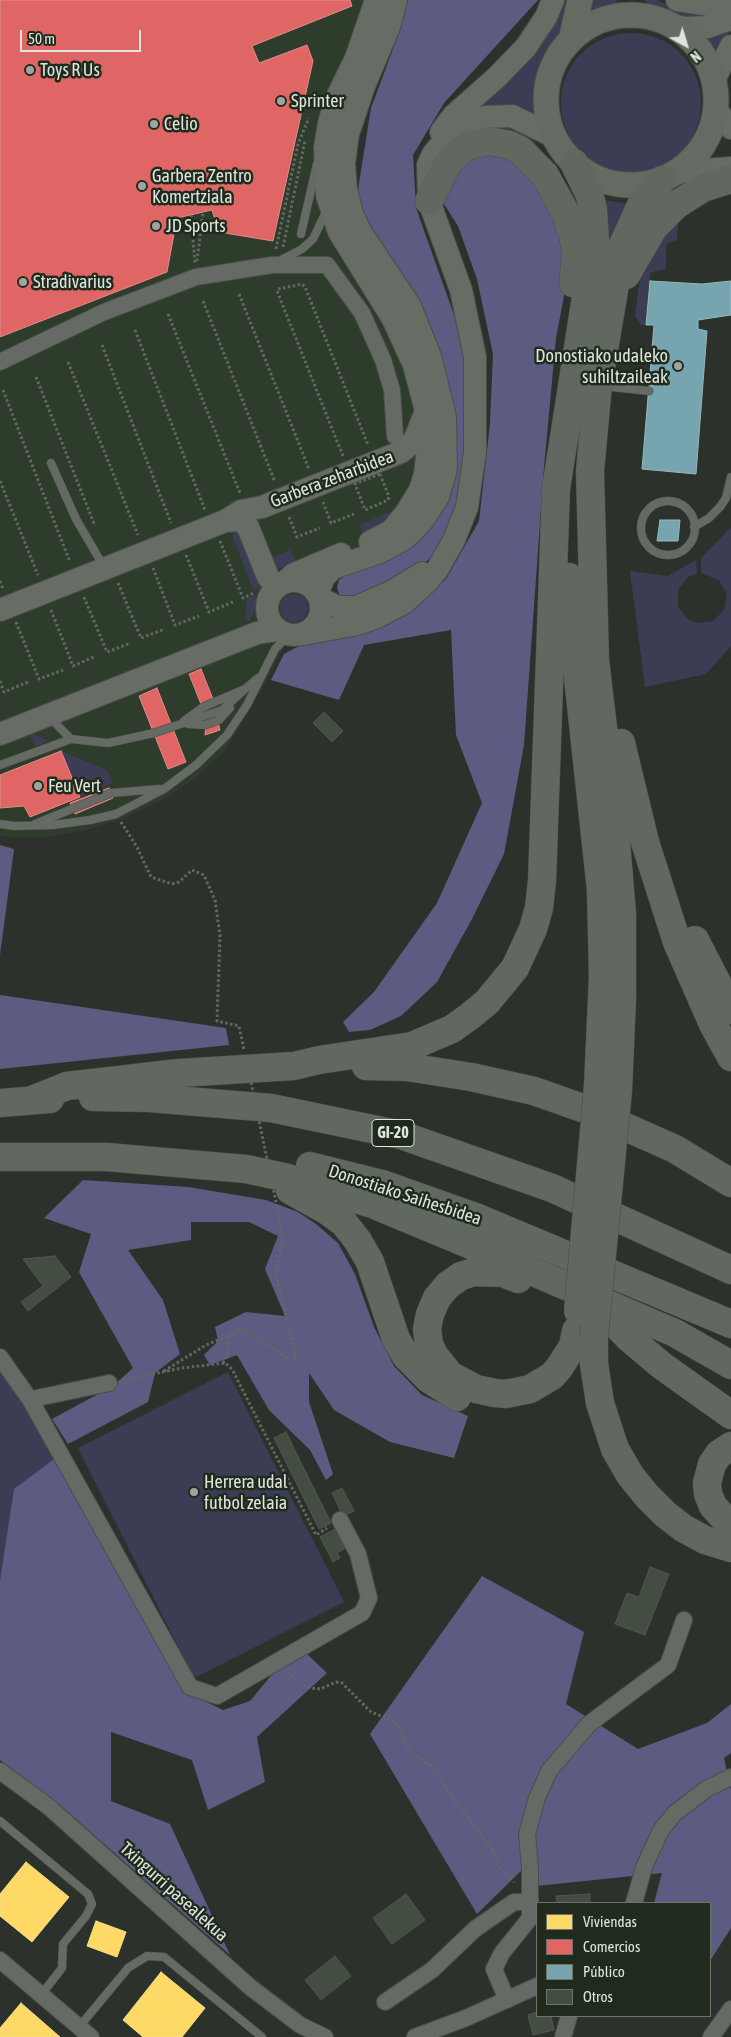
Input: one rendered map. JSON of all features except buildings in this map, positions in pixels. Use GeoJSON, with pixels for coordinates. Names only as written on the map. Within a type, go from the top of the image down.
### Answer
{"type":"FeatureCollection","features":[{"type":"Feature","properties":{"kind":"highway"},"geometry":{"type":"LineString","coordinates":[[294,1066],[319,1060],[412,1046],[452,1028],[487,1002],[514,968],[525,949],[539,908],[542,881],[558,406],[576,254],[573,235],[566,214],[545,175],[520,150],[500,142],[479,142],[470,145],[454,156],[448,163],[429,201]]}},
{"type":"Feature","properties":{"kind":"highway"},"geometry":{"type":"LineString","coordinates":[[574,163],[589,193],[593,209],[595,239],[585,384],[590,471],[595,660],[616,830],[622,914],[622,999],[608,1088],[594,1329],[594,1364],[600,1403],[616,1449],[630,1475],[652,1502],[683,1528],[705,1540],[731,1548]]}},
{"type":"Feature","properties":{"kind":"highway"},"geometry":{"type":"LineString","coordinates":[[556,489],[567,410],[585,384],[612,300],[626,234],[641,205],[669,176]]}},
{"type":"Feature","properties":{"kind":"highway"},"geometry":{"type":"LineString","coordinates":[[612,300],[646,239],[664,215],[689,195],[703,188],[731,179]]}},
{"type":"Feature","properties":{"kind":"highway"},"geometry":{"type":"LineString","coordinates":[[567,410],[566,510],[572,622],[601,890],[602,1003],[608,1088]]}},
{"type":"Feature","properties":{"kind":"highway"},"geometry":{"type":"LineString","coordinates":[[594,604],[607,678],[645,842],[677,942],[713,1024],[731,1057]]}},
{"type":"Feature","properties":{"kind":"highway"},"geometry":{"type":"LineString","coordinates":[[607,678],[661,852],[693,937],[731,1010]]}},
{"type":"Feature","properties":{"kind":"highway"},"geometry":{"type":"LineString","coordinates":[[32,1100],[67,1086],[120,1079],[294,1066],[407,1067],[471,1077],[534,1091],[585,1109],[674,1149],[731,1183]]}},
{"type":"Feature","properties":{"kind":"highway","name":"GI-20"},"geometry":{"type":"LineString","coordinates":[[0,1103],[90,1097],[150,1098],[271,1108],[401,1135],[552,1188],[731,1270]]}},
{"type":"Feature","properties":{"kind":"highway","name":"Donostiako Saihesbidea"},"geometry":{"type":"LineString","coordinates":[[0,1143],[135,1142],[213,1148],[330,1170],[382,1184],[478,1218],[731,1324]]}},
{"type":"Feature","properties":{"kind":"highway"},"geometry":{"type":"LineString","coordinates":[[0,1157],[107,1157],[246,1170],[288,1178],[375,1205],[675,1333],[723,1361]]}},
{"type":"Feature","properties":{"kind":"highway"},"geometry":{"type":"LineString","coordinates":[[246,1170],[304,1197],[344,1223],[358,1241],[370,1262],[387,1317],[406,1356],[429,1379],[457,1397],[504,1408],[538,1401],[548,1396],[570,1377],[588,1352],[594,1329]]}},
{"type":"Feature","properties":{"kind":"highway"},"geometry":{"type":"LineString","coordinates":[[723,1361],[671,1343],[594,1329],[573,1346],[567,1358],[552,1376],[530,1390],[506,1394],[476,1389],[450,1375],[434,1355],[429,1344],[427,1329],[430,1314],[437,1298],[448,1285],[462,1276],[474,1272],[503,1274],[594,1329],[629,1338],[661,1364],[731,1414]]}},
{"type":"Feature","properties":{"kind":"highway"},"geometry":{"type":"LineString","coordinates":[[731,1446],[719,1454],[712,1464],[707,1483],[708,1494],[713,1506],[723,1517],[731,1521]]}},
{"type":"Feature","properties":{"kind":"main road"},"geometry":{"type":"LineString","coordinates":[[571,40],[580,0]]}},
{"type":"Feature","properties":{"kind":"main road"},"geometry":{"type":"LineString","coordinates":[[638,8],[672,26],[698,48],[708,63],[714,80],[723,119],[688,163],[669,176],[647,184],[615,184],[586,173],[574,163],[553,136],[547,113],[546,94],[550,74],[559,56],[571,40],[598,22],[622,16],[638,8]]}},
{"type":"Feature","properties":{"kind":"street"},"geometry":{"type":"LineString","coordinates":[[376,0],[356,58],[336,99],[329,123],[325,148],[325,172],[329,203],[343,240],[397,328],[414,365],[426,411],[428,449],[425,474],[420,490],[406,513],[390,530],[365,545],[294,574],[269,597],[266,608],[269,620],[290,633],[315,625],[320,617],[318,596],[320,582],[328,572],[339,565],[392,546],[423,520],[442,484],[447,457],[445,417],[430,356],[410,306],[361,233],[352,213],[346,190],[344,163],[348,134],[364,86],[389,27],[396,0]]}},
{"type":"Feature","properties":{"kind":"street"},"geometry":{"type":"LineString","coordinates":[[0,734],[257,633],[290,633],[358,624],[390,612],[404,603],[427,582],[445,556],[461,525],[471,488],[476,406],[475,357],[461,290],[429,201],[428,165],[436,139],[444,127],[526,47],[546,17],[553,0]]}},
{"type":"Feature","properties":{"kind":"street"},"geometry":{"type":"LineString","coordinates":[[677,0],[710,6],[731,2]]}},
{"type":"Feature","properties":{"kind":"street"},"geometry":{"type":"LineString","coordinates":[[672,26],[701,28],[731,19]]}},
{"type":"Feature","properties":{"kind":"street"},"geometry":{"type":"LineString","coordinates":[[714,80],[731,46]]}},
{"type":"Feature","properties":{"kind":"street"},"geometry":{"type":"LineString","coordinates":[[428,165],[433,154],[450,134],[466,124],[485,117],[512,116],[553,136]]}},
{"type":"Feature","properties":{"kind":"street"},"geometry":{"type":"LineString","coordinates":[[669,176],[731,168]]}},
{"type":"Feature","properties":{"kind":"street"},"geometry":{"type":"LineString","coordinates":[[0,362],[104,312],[196,277],[272,264],[327,264],[362,313],[383,360],[392,390],[395,436]]}},
{"type":"Feature","properties":{"kind":"street","name":"Garbera zeharbidea"},"geometry":{"type":"LineString","coordinates":[[7,614],[111,574],[219,524],[241,511],[262,507],[405,450],[414,440],[426,411]]}},
{"type":"Feature","properties":{"kind":"street"},"geometry":{"type":"LineString","coordinates":[[219,524],[240,520],[248,527],[268,577],[280,585],[303,583],[333,606],[350,608],[364,605],[393,592],[445,556]]}},
{"type":"Feature","properties":{"kind":"street"},"geometry":{"type":"LineString","coordinates":[[350,608],[334,599],[331,587],[340,572],[364,557]]}},
{"type":"Feature","properties":{"kind":"street"},"geometry":{"type":"LineString","coordinates":[[0,1357],[31,1401],[190,1687],[217,1696],[362,1613],[368,1598],[358,1554],[340,1520]]}},
{"type":"Feature","properties":{"kind":"street"},"geometry":{"type":"LineString","coordinates":[[31,1401],[36,1398],[109,1383]]}},
{"type":"Feature","properties":{"kind":"street"},"geometry":{"type":"LineString","coordinates":[[505,1995],[494,1969],[496,1963],[530,1918],[522,1902],[530,1867],[527,1834],[537,1798],[549,1771],[588,1724],[668,1665],[684,1620]]}},
{"type":"Feature","properties":{"kind":"street","name":"Txingurri pasealekua"},"geometry":{"type":"LineString","coordinates":[[0,1770],[49,1808],[250,1986],[300,2025],[325,2037]]}},
{"type":"Feature","properties":{"kind":"street"},"geometry":{"type":"LineString","coordinates":[[634,1902],[644,1867],[662,1830],[676,1813],[692,1800],[727,1780]]}},
{"type":"Feature","properties":{"kind":"street"},"geometry":{"type":"LineString","coordinates":[[385,2002],[432,1970],[475,1928],[522,1902]]}},
{"type":"Feature","properties":{"kind":"street"},"geometry":{"type":"LineString","coordinates":[[0,1960],[85,2032]]}},
{"type":"Feature","properties":{"kind":"street"},"geometry":{"type":"LineString","coordinates":[[417,2036],[505,1995],[536,1977]]}},
{"type":"Feature","properties":{"kind":"street"},"geometry":{"type":"LineString","coordinates":[[505,1995],[536,1986]]}},
{"type":"Feature","properties":{"kind":"street"},"geometry":{"type":"LineString","coordinates":[[711,2037],[731,2009]]}},
{"type":"Feature","properties":{"kind":"street"},"geometry":{"type":"LineString","coordinates":[[564,2037],[569,2017]]}},
{"type":"Feature","properties":{"kind":"lane"},"geometry":{"type":"LineString","coordinates":[[301,234],[312,181],[329,123]]}},
{"type":"Feature","properties":{"kind":"lane"},"geometry":{"type":"LineString","coordinates":[[272,264],[302,250],[313,239],[322,224],[329,203]]}},
{"type":"Feature","properties":{"kind":"lane"},"geometry":{"type":"LineString","coordinates":[[585,384],[649,391]]}},
{"type":"Feature","properties":{"kind":"lane"},"geometry":{"type":"LineString","coordinates":[[51,463],[76,519],[111,574]]}},
{"type":"Feature","properties":{"kind":"lane"},"geometry":{"type":"LineString","coordinates":[[694,527],[693,518],[682,505],[666,501],[650,508],[644,515],[641,532],[650,548],[666,555],[675,554],[690,543],[694,527],[709,518],[720,507],[726,498],[731,477]]}},
{"type":"Feature","properties":{"kind":"lane"},"geometry":{"type":"LineString","coordinates":[[0,824],[53,825],[116,814],[164,789],[196,765],[227,735],[247,705],[275,650],[290,633]]}},
{"type":"Feature","properties":{"kind":"lane"},"geometry":{"type":"LineString","coordinates":[[0,765],[71,739],[108,743],[154,733],[181,723],[203,707],[245,689],[264,673]]}},
{"type":"Feature","properties":{"kind":"lane"},"geometry":{"type":"LineString","coordinates":[[181,723],[205,725],[219,720],[241,697],[245,689]]}},
{"type":"Feature","properties":{"kind":"lane"},"geometry":{"type":"LineString","coordinates":[[52,714],[56,724],[71,739]]}},
{"type":"Feature","properties":{"kind":"lane"},"geometry":{"type":"LineString","coordinates":[[31,826],[111,793],[164,789]]}},
{"type":"Feature","properties":{"kind":"lane"},"geometry":{"type":"LineString","coordinates":[[0,1822],[88,1894],[92,1904],[86,1916],[63,1944],[62,1968],[41,1995]]}},
{"type":"Feature","properties":{"kind":"lane"},"geometry":{"type":"LineString","coordinates":[[85,2032],[128,1968],[147,1956],[164,1957],[262,2037]]}},
{"type":"Feature","properties":{"kind":"path"},"geometry":{"type":"LineString","coordinates":[[196,277],[203,212]]}},
{"type":"Feature","properties":{"kind":"path"},"geometry":{"type":"LineString","coordinates":[[191,215],[196,277]]}},
{"type":"Feature","properties":{"kind":"path"},"geometry":{"type":"LineString","coordinates":[[344,460],[277,291],[278,289],[302,284],[305,287],[370,451]]}},
{"type":"Feature","properties":{"kind":"path"},"geometry":{"type":"LineString","coordinates":[[239,294],[311,473]]}},
{"type":"Feature","properties":{"kind":"path"},"geometry":{"type":"LineString","coordinates":[[203,301],[277,487]]}},
{"type":"Feature","properties":{"kind":"path"},"geometry":{"type":"LineString","coordinates":[[168,314],[243,500]]}},
{"type":"Feature","properties":{"kind":"path"},"geometry":{"type":"LineString","coordinates":[[135,330],[219,524],[219,538],[243,598],[254,593]]}},
{"type":"Feature","properties":{"kind":"path"},"geometry":{"type":"LineString","coordinates":[[102,345],[173,528]]}},
{"type":"Feature","properties":{"kind":"path"},"geometry":{"type":"LineString","coordinates":[[68,362],[140,541]]}},
{"type":"Feature","properties":{"kind":"path"},"geometry":{"type":"LineString","coordinates":[[36,377],[96,528]]}},
{"type":"Feature","properties":{"kind":"path"},"geometry":{"type":"LineString","coordinates":[[3,390],[72,569]]}},
{"type":"Feature","properties":{"kind":"path"},"geometry":{"type":"LineString","coordinates":[[355,484],[365,510],[388,500],[389,497],[380,474]]}},
{"type":"Feature","properties":{"kind":"path"},"geometry":{"type":"LineString","coordinates":[[0,481],[40,580]]}},
{"type":"Feature","properties":{"kind":"path"},"geometry":{"type":"LineString","coordinates":[[321,498],[331,523],[354,514]]}},
{"type":"Feature","properties":{"kind":"path"},"geometry":{"type":"LineString","coordinates":[[287,512],[297,537],[320,528]]}},
{"type":"Feature","properties":{"kind":"path"},"geometry":{"type":"LineString","coordinates":[[185,552],[209,612],[233,602]]}},
{"type":"Feature","properties":{"kind":"path"},"geometry":{"type":"LineString","coordinates":[[152,564],[175,625],[198,616]]}},
{"type":"Feature","properties":{"kind":"path"},"geometry":{"type":"LineString","coordinates":[[111,574],[141,638],[165,629]]}},
{"type":"Feature","properties":{"kind":"path"},"geometry":{"type":"LineString","coordinates":[[82,592],[107,652],[131,643]]}},
{"type":"Feature","properties":{"kind":"path"},"geometry":{"type":"LineString","coordinates":[[49,606],[72,666],[96,656]]}},
{"type":"Feature","properties":{"kind":"path"},"geometry":{"type":"LineString","coordinates":[[7,614],[39,678],[62,670]]}},
{"type":"Feature","properties":{"kind":"path"},"geometry":{"type":"LineString","coordinates":[[0,681],[4,692],[28,682]]}},
{"type":"Feature","properties":{"kind":"path"},"geometry":{"type":"LineString","coordinates":[[116,814],[138,847],[151,877],[172,884],[179,882],[192,870],[204,875],[215,900],[220,935],[216,1021],[239,1026],[283,1240],[276,1274],[296,1357],[291,1360],[241,1329],[206,1345],[161,1373]]}},
{"type":"Feature","properties":{"kind":"path"},"geometry":{"type":"LineString","coordinates":[[222,1363],[227,1356],[228,1336]]}},
{"type":"Feature","properties":{"kind":"path"},"geometry":{"type":"LineString","coordinates":[[109,1383],[222,1363],[232,1369],[316,1534],[340,1520]]}},
{"type":"Feature","properties":{"kind":"path"},"geometry":{"type":"LineString","coordinates":[[267,1667],[284,1671],[301,1684],[311,1688],[320,1689],[336,1682],[342,1683],[371,1712],[394,1721],[400,1729],[409,1751],[435,1770],[453,1798],[492,1849],[501,1868],[516,1885],[522,1902]]}},
{"type":"Feature","properties":{"kind":"shaded area"},"geometry":{"type":"Polygon","coordinates":[[[0,0],[368,0],[318,203],[334,250],[365,294],[414,377],[426,449],[399,521],[314,587],[267,680],[225,751],[197,777],[168,797],[122,819],[84,831],[45,837],[9,837],[0,835],[0,0]]]}},
{"type":"Feature","properties":{"kind":"shaded area"},"geometry":{"type":"Polygon","coordinates":[[[407,0],[538,0],[444,103],[413,155],[416,208],[464,343],[467,393],[461,507],[441,548],[415,572],[383,593],[344,599],[339,594],[337,587],[339,580],[434,511],[415,298],[356,202],[371,108],[393,49],[407,0]]]}},
{"type":"Feature","properties":{"kind":"shaded area"},"geometry":{"type":"Polygon","coordinates":[[[563,0],[571,0],[567,17],[538,74],[533,109],[537,117],[460,124],[563,0]]]}},
{"type":"Feature","properties":{"kind":"shaded area"},"geometry":{"type":"Polygon","coordinates":[[[591,0],[616,0],[620,6],[588,14],[591,0]]]}},
{"type":"Feature","properties":{"kind":"shaded area"},"geometry":{"type":"Polygon","coordinates":[[[644,0],[657,0],[671,7],[720,17],[675,17],[657,10],[644,0]]]}},
{"type":"Feature","properties":{"kind":"shaded area"},"geometry":{"type":"Polygon","coordinates":[[[731,29],[717,53],[704,35],[731,29]]]}},
{"type":"Feature","properties":{"kind":"shaded area"},"geometry":{"type":"Polygon","coordinates":[[[631,33],[645,34],[658,38],[670,44],[681,53],[690,64],[696,76],[700,89],[700,117],[696,130],[690,142],[681,153],[670,162],[658,168],[645,172],[631,173],[617,172],[604,168],[592,162],[581,153],[572,142],[566,130],[562,117],[561,103],[562,89],[566,76],[572,64],[581,53],[592,44],[604,38],[617,34],[631,33]]]}},
{"type":"Feature","properties":{"kind":"shaded area"},"geometry":{"type":"Polygon","coordinates":[[[486,126],[506,127],[525,134],[533,140],[576,196],[583,216],[486,126]]]}},
{"type":"Feature","properties":{"kind":"shaded area"},"geometry":{"type":"Polygon","coordinates":[[[490,145],[531,170],[565,236],[568,275],[556,338],[544,467],[524,745],[504,854],[472,919],[437,982],[401,1016],[370,1030],[349,1032],[343,1022],[374,992],[437,903],[482,803],[456,735],[451,630],[364,645],[339,700],[271,680],[284,654],[299,646],[410,609],[446,579],[479,521],[490,424],[493,354],[477,279],[458,226],[442,201],[447,172],[490,145]]]}},
{"type":"Feature","properties":{"kind":"shaded area"},"geometry":{"type":"Polygon","coordinates":[[[603,200],[631,204],[607,271],[603,200]]]}},
{"type":"Feature","properties":{"kind":"shaded area"},"geometry":{"type":"Polygon","coordinates":[[[674,220],[678,223],[677,240],[666,244],[666,269],[650,273],[646,325],[641,325],[635,316],[640,277],[674,220]]]}},
{"type":"Feature","properties":{"kind":"shaded area"},"geometry":{"type":"Polygon","coordinates":[[[394,510],[381,523],[363,535],[360,525],[394,510]]]}},
{"type":"Feature","properties":{"kind":"shaded area"},"geometry":{"type":"Polygon","coordinates":[[[731,527],[731,646],[706,674],[645,687],[630,571],[668,576],[696,560],[697,574],[688,577],[678,590],[678,607],[689,620],[697,623],[713,621],[724,610],[727,594],[719,580],[701,573],[701,558],[731,527]]]}},
{"type":"Feature","properties":{"kind":"shaded area"},"geometry":{"type":"Polygon","coordinates":[[[239,532],[259,584],[259,587],[254,592],[232,535],[239,532]]]}},
{"type":"Feature","properties":{"kind":"shaded area"},"geometry":{"type":"Polygon","coordinates":[[[290,550],[296,561],[273,571],[267,559],[290,550]]]}},
{"type":"Feature","properties":{"kind":"shaded area"},"geometry":{"type":"Polygon","coordinates":[[[257,594],[254,614],[247,622],[245,613],[247,598],[257,594]]]}},
{"type":"Feature","properties":{"kind":"shaded area"},"geometry":{"type":"Polygon","coordinates":[[[294,594],[304,598],[308,608],[304,618],[294,622],[284,618],[280,608],[284,598],[294,594]]]}},
{"type":"Feature","properties":{"kind":"shaded area"},"geometry":{"type":"Polygon","coordinates":[[[33,734],[49,741],[36,747],[31,736],[0,748],[33,734]]]}},
{"type":"Feature","properties":{"kind":"shaded area"},"geometry":{"type":"Polygon","coordinates":[[[61,751],[107,770],[112,783],[80,797],[61,751]]]}},
{"type":"Feature","properties":{"kind":"shaded area"},"geometry":{"type":"Polygon","coordinates":[[[0,845],[14,849],[0,955],[0,845]]]}},
{"type":"Feature","properties":{"kind":"shaded area"},"geometry":{"type":"Polygon","coordinates":[[[0,995],[226,1028],[229,1045],[0,1069],[0,995]]]}},
{"type":"Feature","properties":{"kind":"shaded area"},"geometry":{"type":"Polygon","coordinates":[[[83,1180],[188,1187],[266,1200],[298,1212],[316,1224],[338,1243],[355,1274],[374,1327],[394,1366],[422,1395],[468,1416],[454,1458],[390,1442],[334,1410],[309,1373],[309,1402],[333,1474],[326,1480],[310,1450],[269,1410],[237,1355],[210,1365],[204,1355],[218,1341],[215,1327],[246,1312],[285,1316],[265,1269],[278,1236],[249,1222],[191,1222],[191,1240],[128,1250],[163,1300],[180,1354],[155,1373],[148,1402],[68,1444],[52,1419],[113,1386],[133,1368],[79,1272],[91,1234],[44,1218],[83,1180]]]}},
{"type":"Feature","properties":{"kind":"shaded area"},"geometry":{"type":"Polygon","coordinates":[[[0,1365],[57,1457],[0,1581],[0,1365]]]}},
{"type":"Feature","properties":{"kind":"shaded area","name":"Herrera udal futbol zelaia"},"geometry":{"type":"Polygon","coordinates":[[[228,1372],[344,1602],[194,1678],[78,1448],[228,1372]]]}},
{"type":"Feature","properties":{"kind":"shaded area"},"geometry":{"type":"Polygon","coordinates":[[[57,1457],[184,1691],[223,1710],[250,1701],[274,1672],[307,1654],[327,1673],[257,1737],[265,1782],[208,1810],[192,1760],[111,1732],[111,1801],[170,1824],[230,1955],[61,1806],[0,1760],[0,1581],[14,1489],[57,1457]]]}},
{"type":"Feature","properties":{"kind":"shaded area"},"geometry":{"type":"Polygon","coordinates":[[[482,1576],[584,1632],[566,1704],[638,1749],[707,1723],[731,1704],[731,1753],[724,1758],[731,1790],[731,1928],[711,1959],[711,1902],[654,1902],[662,1873],[536,1886],[522,1870],[477,1914],[370,1734],[482,1576]]]}},
{"type":"Feature","properties":{"kind":"place","name":"Toys R Us"},"geometry":{"type":"Point","coordinates":[30,70]}},
{"type":"Feature","properties":{"kind":"place","name":"Sprinter"},"geometry":{"type":"Point","coordinates":[281,101]}},
{"type":"Feature","properties":{"kind":"place","name":"Celio"},"geometry":{"type":"Point","coordinates":[154,124]}},
{"type":"Feature","properties":{"kind":"place","name":"Garbera Zentro Komertziala"},"geometry":{"type":"Point","coordinates":[142,186]}},
{"type":"Feature","properties":{"kind":"place","name":"JD Sports"},"geometry":{"type":"Point","coordinates":[156,226]}},
{"type":"Feature","properties":{"kind":"place","name":"Stradivarius"},"geometry":{"type":"Point","coordinates":[23,282]}},
{"type":"Feature","properties":{"kind":"place","name":"Donostiako udaleko suhiltzaileak"},"geometry":{"type":"Point","coordinates":[678,366]}},
{"type":"Feature","properties":{"kind":"place","name":"Feu Vert"},"geometry":{"type":"Point","coordinates":[38,786]}},
{"type":"Feature","properties":{"kind":"place","name":"Herrera udal futbol zelaia"},"geometry":{"type":"Point","coordinates":[194,1492]}}]}
